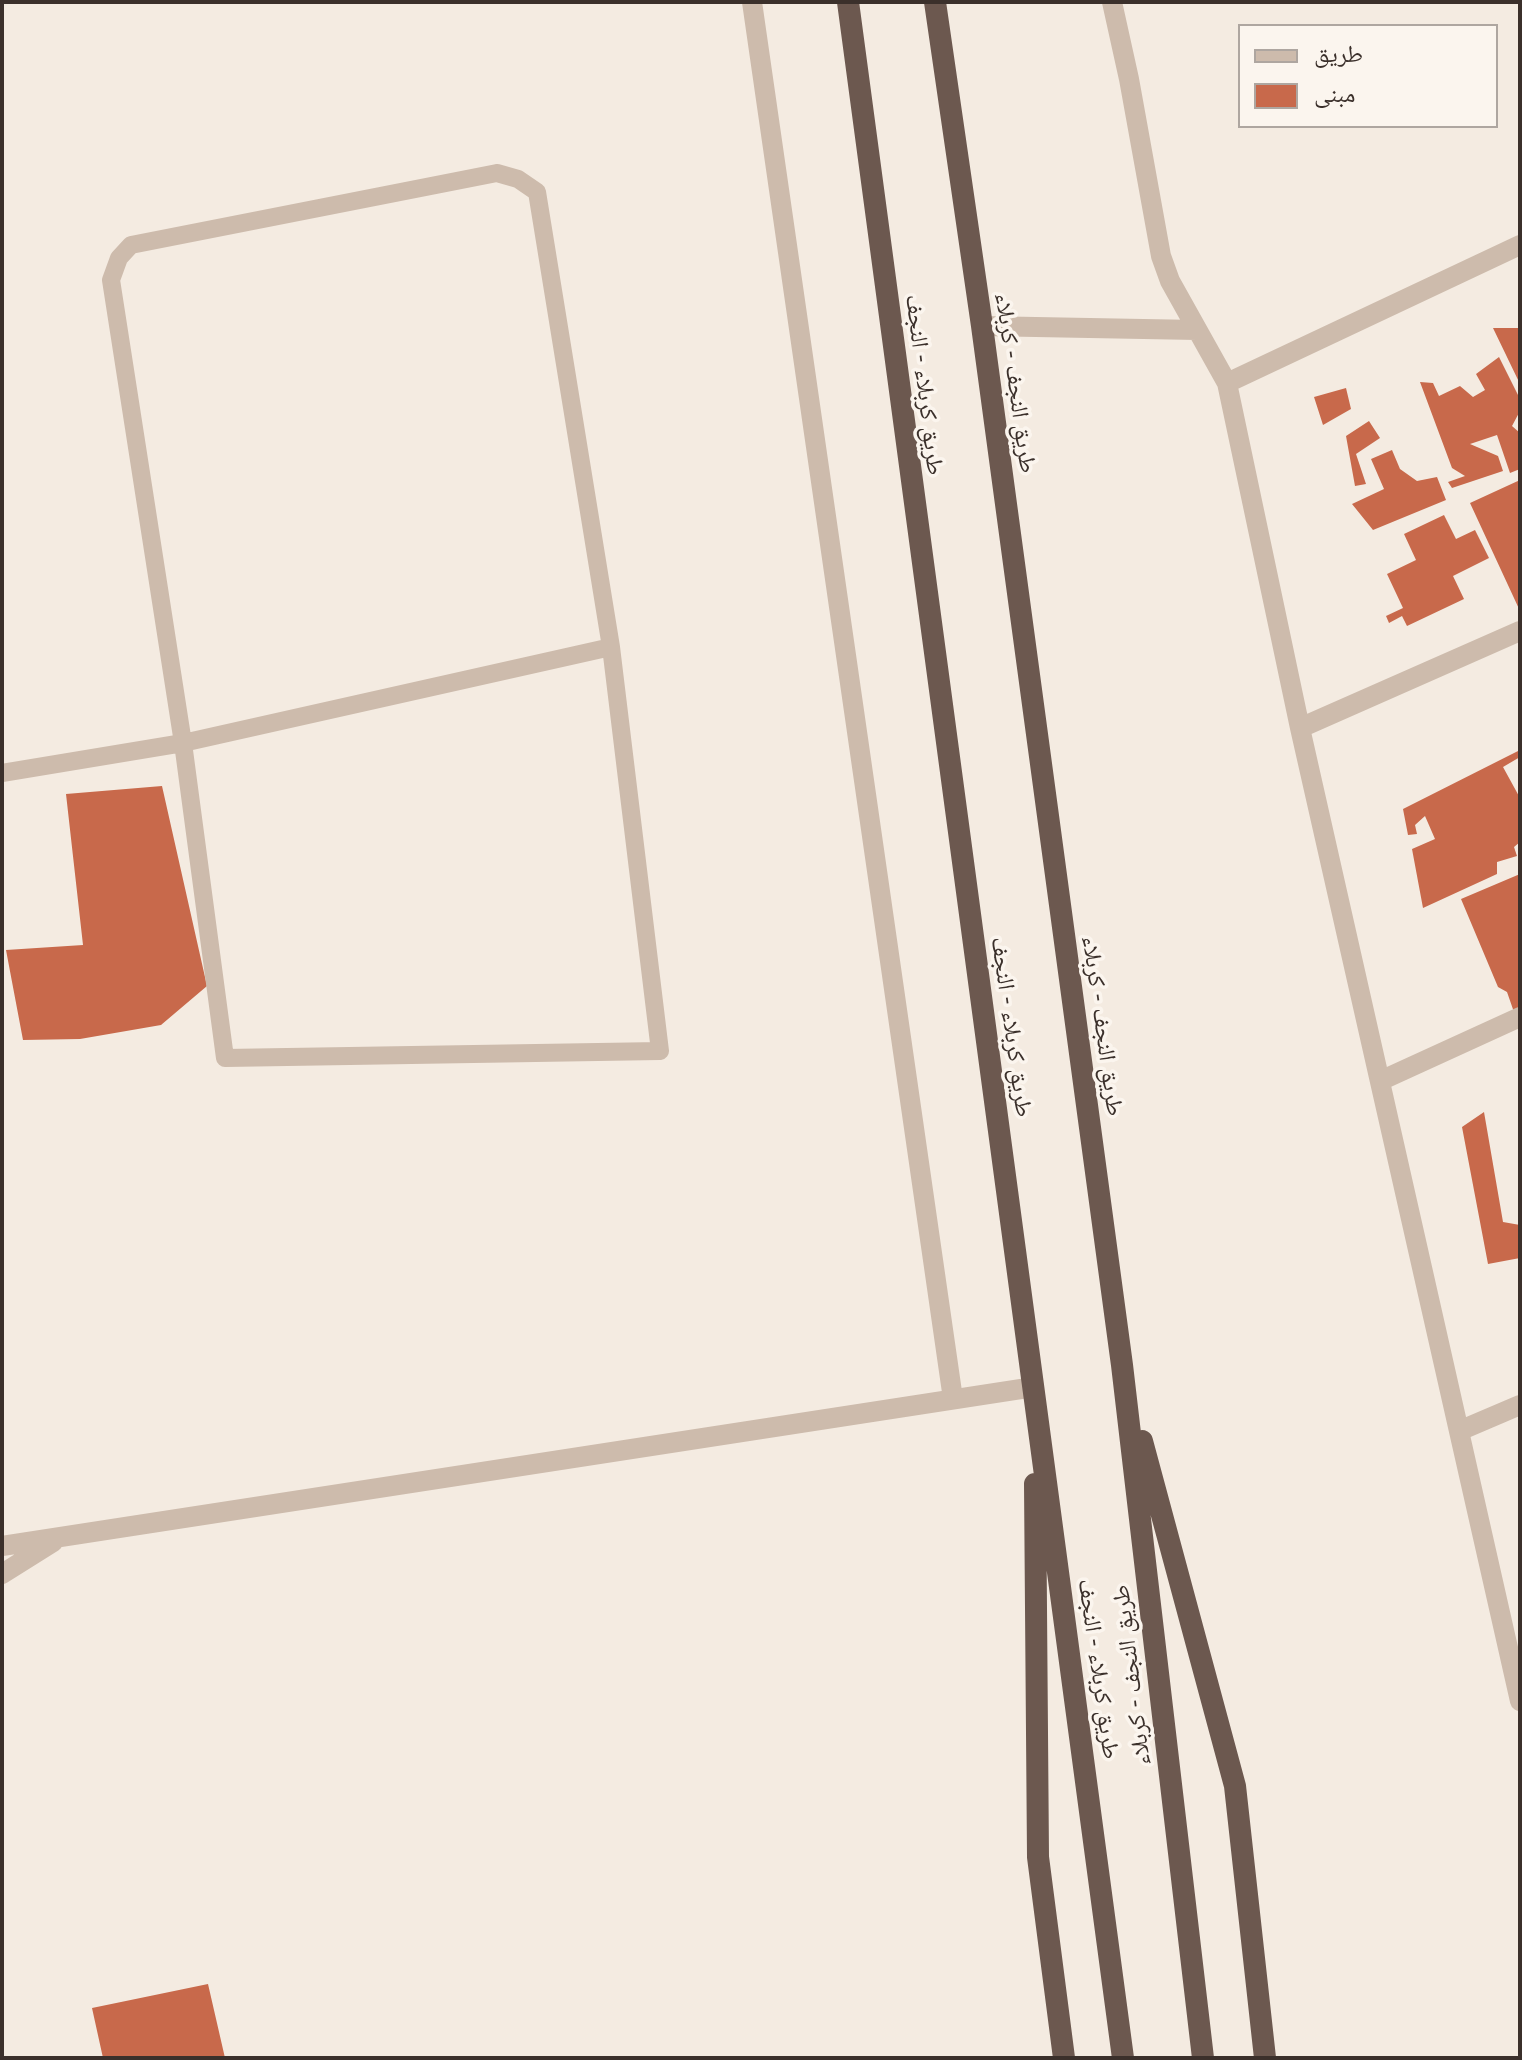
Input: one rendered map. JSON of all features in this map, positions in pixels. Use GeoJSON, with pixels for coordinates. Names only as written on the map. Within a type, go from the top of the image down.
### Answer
{"type":"FeatureCollection","features":[{"type":"Feature","properties":{"kind":"highway","name":"طريق کربلاء - النجف"},"geometry":{"type":"LineString","coordinates":[[848,2],[1123,2058]]}},
{"type":"Feature","properties":{"kind":"highway","name":"طريق النجف - کربلاء"},"geometry":{"type":"LineString","coordinates":[[935,2],[982,326],[1122,1365],[1203,2058]]}},
{"type":"Feature","properties":{"kind":"highway"},"geometry":{"type":"LineString","coordinates":[[1122,1365],[1235,1786],[1265,2058]]}},
{"type":"Feature","properties":{"kind":"highway"},"geometry":{"type":"LineString","coordinates":[[1034,1387],[1038,1857],[1064,2058]]}},
{"type":"Feature","properties":{"kind":"street"},"geometry":{"type":"LineString","coordinates":[[752,2],[953,1399]]}},
{"type":"Feature","properties":{"kind":"street"},"geometry":{"type":"LineString","coordinates":[[1112,2],[1161,256],[1170,281],[1227,383],[1300,728],[1520,1701]]}},
{"type":"Feature","properties":{"kind":"street"},"geometry":{"type":"LineString","coordinates":[[1227,383],[1520,245]]}},
{"type":"Feature","properties":{"kind":"street"},"geometry":{"type":"LineString","coordinates":[[982,326],[1197,330]]}},
{"type":"Feature","properties":{"kind":"street"},"geometry":{"type":"LineString","coordinates":[[1300,728],[1520,631]]}},
{"type":"Feature","properties":{"kind":"street"},"geometry":{"type":"LineString","coordinates":[[1380,1081],[1520,1017]]}},
{"type":"Feature","properties":{"kind":"street"},"geometry":{"type":"LineString","coordinates":[[2,1546],[1034,1387]]}},
{"type":"Feature","properties":{"kind":"street"},"geometry":{"type":"LineString","coordinates":[[1459,1431],[1520,1405]]}},
{"type":"Feature","properties":{"kind":"street"},"geometry":{"type":"LineString","coordinates":[[2,1574],[58,1539]]}},
{"type":"Feature","properties":{"kind":"lane"},"geometry":{"type":"LineString","coordinates":[[497,173],[518,179],[537,192],[611,647],[660,1051],[225,1058],[183,743],[111,280],[119,258],[131,245],[497,173]]}},
{"type":"Feature","properties":{"kind":"lane"},"geometry":{"type":"LineString","coordinates":[[2,773],[183,743],[611,647]]}},
{"type":"Feature","properties":{"kind":"building"},"geometry":{"type":"Polygon","coordinates":[[[1493,328],[1520,328],[1520,384],[1493,328]]]}},
{"type":"Feature","properties":{"kind":"building"},"geometry":{"type":"Polygon","coordinates":[[[1499,357],[1520,399],[1520,411],[1512,426],[1520,433],[1520,469],[1510,473],[1497,435],[1470,444],[1498,456],[1503,471],[1452,488],[1448,482],[1465,476],[1452,468],[1420,382],[1433,383],[1439,396],[1460,386],[1473,397],[1485,390],[1476,374],[1499,357]]]}},
{"type":"Feature","properties":{"kind":"building"},"geometry":{"type":"Polygon","coordinates":[[[1346,388],[1351,409],[1323,425],[1314,397],[1346,388]]]}},
{"type":"Feature","properties":{"kind":"building"},"geometry":{"type":"Polygon","coordinates":[[[1369,421],[1380,438],[1356,454],[1366,484],[1355,486],[1346,436],[1369,421]]]}},
{"type":"Feature","properties":{"kind":"building"},"geometry":{"type":"Polygon","coordinates":[[[1392,450],[1400,469],[1417,481],[1437,477],[1446,500],[1373,530],[1352,504],[1384,489],[1371,459],[1392,450]]]}},
{"type":"Feature","properties":{"kind":"building"},"geometry":{"type":"Polygon","coordinates":[[[1520,480],[1520,611],[1470,503],[1520,480]]]}},
{"type":"Feature","properties":{"kind":"building"},"geometry":{"type":"Polygon","coordinates":[[[1444,515],[1456,539],[1475,530],[1489,558],[1453,576],[1464,599],[1407,626],[1402,616],[1389,623],[1386,616],[1403,608],[1387,574],[1416,560],[1404,534],[1444,515]]]}},
{"type":"Feature","properties":{"kind":"building"},"geometry":{"type":"Polygon","coordinates":[[[1520,750],[1520,757],[1503,767],[1520,798],[1520,842],[1514,847],[1517,856],[1497,862],[1497,874],[1423,908],[1412,849],[1435,839],[1425,816],[1415,825],[1417,834],[1408,835],[1403,809],[1520,750]]]}},
{"type":"Feature","properties":{"kind":"building"},"geometry":{"type":"Polygon","coordinates":[[[162,786],[207,986],[161,1025],[80,1039],[23,1040],[6,950],[83,945],[66,794],[162,786]]]}},
{"type":"Feature","properties":{"kind":"building"},"geometry":{"type":"Polygon","coordinates":[[[1520,874],[1520,1013],[1515,1015],[1507,992],[1498,987],[1461,899],[1520,874]]]}},
{"type":"Feature","properties":{"kind":"building"},"geometry":{"type":"Polygon","coordinates":[[[1484,1112],[1503,1222],[1520,1225],[1520,1258],[1488,1264],[1462,1127],[1484,1112]]]}},
{"type":"Feature","properties":{"kind":"building"},"geometry":{"type":"Polygon","coordinates":[[[208,1984],[225,2058],[103,2058],[92,2008],[208,1984]]]}}]}
